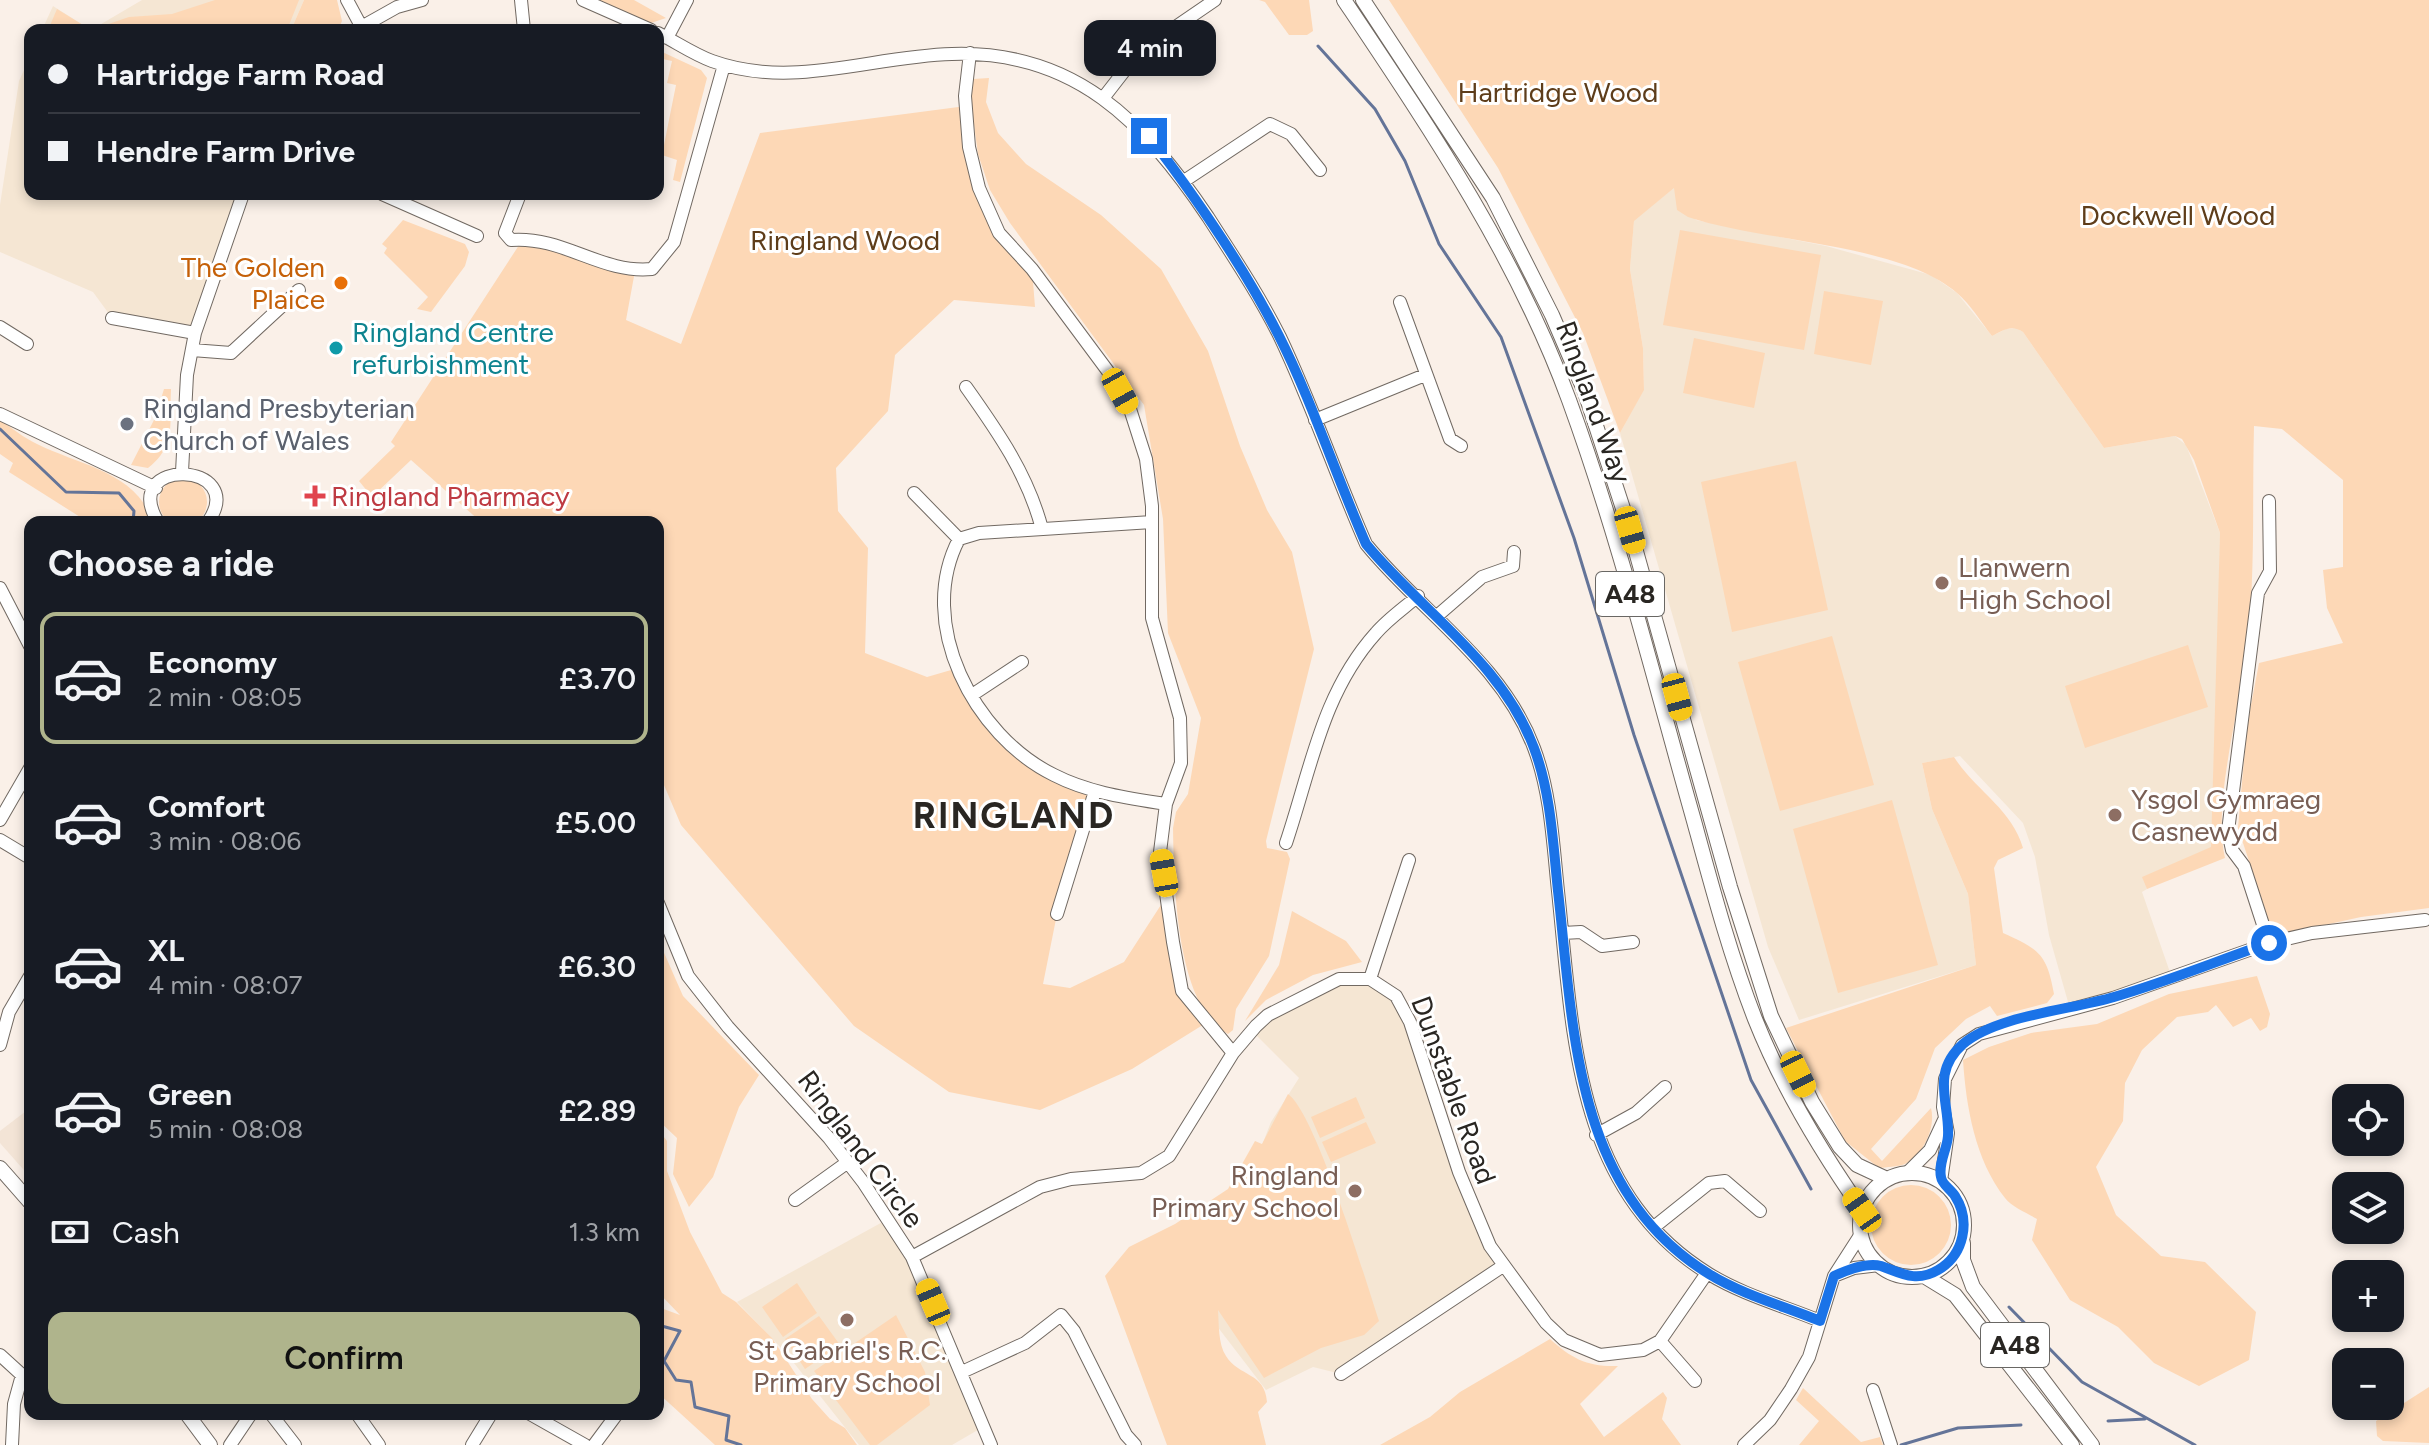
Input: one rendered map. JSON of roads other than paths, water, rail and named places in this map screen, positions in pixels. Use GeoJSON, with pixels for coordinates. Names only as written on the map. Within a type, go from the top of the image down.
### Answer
{"type":"FeatureCollection","features":[{"type":"Feature","properties":{"kind":"main road","name":"Ringland Way"},"geometry":{"type":"LineString","coordinates":[[1344,0],[1480,211],[1535,319],[1568,398],[1608,515],[1713,888],[1755,1020],[1795,1105],[1862,1210]]}},
{"type":"Feature","properties":{"kind":"main road","name":"Ringland Way"},"geometry":{"type":"LineString","coordinates":[[1363,0],[1493,198],[1552,315],[1585,392],[1630,530],[1730,887],[1771,1016],[1812,1102],[1840,1147],[1857,1165],[1887,1179]]}},
{"type":"Feature","properties":{"kind":"main road"},"geometry":{"type":"LineString","coordinates":[[0,1168],[24,1195]]}},
{"type":"Feature","properties":{"kind":"main road"},"geometry":{"type":"LineString","coordinates":[[1879,1265],[1864,1246],[1861,1234],[1862,1210],[1867,1198],[1887,1179],[1908,1172],[1925,1174],[1941,1181]]}},
{"type":"Feature","properties":{"kind":"main road","name":"A48"},"geometry":{"type":"LineString","coordinates":[[1941,1181],[1961,1205],[1963,1260],[1973,1287],[2092,1445]]}},
{"type":"Feature","properties":{"kind":"main road"},"geometry":{"type":"LineString","coordinates":[[1924,1276],[1950,1261],[1963,1235]]}},
{"type":"Feature","properties":{"kind":"main road","name":"A48"},"geometry":{"type":"LineString","coordinates":[[1879,1265],[1893,1273],[1924,1276],[1955,1295],[2072,1445]]}},
{"type":"Feature","properties":{"kind":"main road"},"geometry":{"type":"LineString","coordinates":[[191,1420],[210,1445]]}},
{"type":"Feature","properties":{"kind":"street"},"geometry":{"type":"LineString","coordinates":[[347,0],[357,24]]}},
{"type":"Feature","properties":{"kind":"street"},"geometry":{"type":"LineString","coordinates":[[366,24],[397,7],[422,0]]}},
{"type":"Feature","properties":{"kind":"street"},"geometry":{"type":"LineString","coordinates":[[521,0],[523,24]]}},
{"type":"Feature","properties":{"kind":"street"},"geometry":{"type":"LineString","coordinates":[[583,0],[637,24]]}},
{"type":"Feature","properties":{"kind":"street"},"geometry":{"type":"LineString","coordinates":[[664,32],[687,0]]}},
{"type":"Feature","properties":{"kind":"street"},"geometry":{"type":"LineString","coordinates":[[1104,97],[1139,52],[1207,2]]}},
{"type":"Feature","properties":{"kind":"street"},"geometry":{"type":"LineString","coordinates":[[664,36],[724,65],[795,74],[932,54],[1003,54],[1036,63],[1104,97],[1149,136],[1184,181],[1266,313],[1315,420],[1366,544],[1497,683],[1534,748],[1550,820],[1578,1060],[1596,1135],[1615,1177],[1654,1227],[1707,1273],[1820,1321]]}},
{"type":"Feature","properties":{"kind":"street"},"geometry":{"type":"LineString","coordinates":[[970,53],[966,106],[969,147],[979,188],[999,233],[1092,349],[1130,409],[1146,459],[1152,522],[1152,618],[1180,718],[1181,763],[1166,804],[1160,852],[1182,991],[1233,1053]]}},
{"type":"Feature","properties":{"kind":"street"},"geometry":{"type":"LineString","coordinates":[[518,200],[505,233],[511,240],[539,239],[611,265],[635,271],[652,269],[674,242],[724,65]]}},
{"type":"Feature","properties":{"kind":"street"},"geometry":{"type":"LineString","coordinates":[[1184,181],[1270,124],[1291,134],[1320,170]]}},
{"type":"Feature","properties":{"kind":"street"},"geometry":{"type":"LineString","coordinates":[[182,472],[187,375],[195,333],[241,200]]}},
{"type":"Feature","properties":{"kind":"street"},"geometry":{"type":"LineString","coordinates":[[396,200],[477,236]]}},
{"type":"Feature","properties":{"kind":"street"},"geometry":{"type":"LineString","coordinates":[[192,350],[231,353],[299,290]]}},
{"type":"Feature","properties":{"kind":"street"},"geometry":{"type":"LineString","coordinates":[[1400,302],[1450,439],[1461,446]]}},
{"type":"Feature","properties":{"kind":"street"},"geometry":{"type":"LineString","coordinates":[[112,318],[195,333]]}},
{"type":"Feature","properties":{"kind":"street"},"geometry":{"type":"LineString","coordinates":[[0,327],[27,344]]}},
{"type":"Feature","properties":{"kind":"street"},"geometry":{"type":"LineString","coordinates":[[1315,420],[1425,375]]}},
{"type":"Feature","properties":{"kind":"street"},"geometry":{"type":"LineString","coordinates":[[966,387],[1003,438],[1033,496],[1042,529]]}},
{"type":"Feature","properties":{"kind":"street"},"geometry":{"type":"LineString","coordinates":[[0,414],[156,488]]}},
{"type":"Feature","properties":{"kind":"street"},"geometry":{"type":"LineString","coordinates":[[156,516],[152,504],[156,488],[162,480],[182,472],[193,473],[209,485],[215,506],[211,516]]}},
{"type":"Feature","properties":{"kind":"street"},"geometry":{"type":"LineString","coordinates":[[914,493],[959,539]]}},
{"type":"Feature","properties":{"kind":"street"},"geometry":{"type":"LineString","coordinates":[[2269,501],[2270,571],[2258,593],[2228,831],[2232,850],[2244,866],[2269,943]]}},
{"type":"Feature","properties":{"kind":"street"},"geometry":{"type":"LineString","coordinates":[[1152,522],[979,533],[959,539],[948,560],[946,637],[972,695],[1011,748],[1054,775],[1095,791],[1166,804]]}},
{"type":"Feature","properties":{"kind":"street"},"geometry":{"type":"LineString","coordinates":[[1437,616],[1482,577],[1513,566],[1514,552]]}},
{"type":"Feature","properties":{"kind":"street"},"geometry":{"type":"LineString","coordinates":[[0,588],[24,634]]}},
{"type":"Feature","properties":{"kind":"street"},"geometry":{"type":"LineString","coordinates":[[1286,843],[1332,698],[1377,631],[1418,596]]}},
{"type":"Feature","properties":{"kind":"street"},"geometry":{"type":"LineString","coordinates":[[972,695],[1022,662]]}},
{"type":"Feature","properties":{"kind":"street"},"geometry":{"type":"LineString","coordinates":[[0,820],[24,778]]}},
{"type":"Feature","properties":{"kind":"street"},"geometry":{"type":"LineString","coordinates":[[1057,914],[1095,791]]}},
{"type":"Feature","properties":{"kind":"street"},"geometry":{"type":"LineString","coordinates":[[0,840],[24,854]]}},
{"type":"Feature","properties":{"kind":"street"},"geometry":{"type":"LineString","coordinates":[[912,1257],[1040,1187],[1071,1179],[1141,1173],[1169,1156],[1233,1053],[1268,1015],[1339,979],[1370,979],[1409,860]]}},
{"type":"Feature","properties":{"kind":"street","name":"Ringland Circle"},"geometry":{"type":"LineString","coordinates":[[664,918],[688,976],[728,1027],[786,1087],[848,1162],[912,1257],[991,1445]]}},
{"type":"Feature","properties":{"kind":"street"},"geometry":{"type":"LineString","coordinates":[[1941,1181],[1948,1133],[1942,1096],[1952,1058],[1962,1045],[1979,1034],[2113,998],[2269,943],[2312,933],[2425,920]]}},
{"type":"Feature","properties":{"kind":"street"},"geometry":{"type":"LineString","coordinates":[[1563,933],[1581,932],[1602,946],[1633,942]]}},
{"type":"Feature","properties":{"kind":"street","name":"Dunstable Road"},"geometry":{"type":"LineString","coordinates":[[1370,979],[1396,996],[1410,1022],[1469,1198],[1503,1266],[1546,1323],[1580,1349],[1600,1355],[1643,1350],[1660,1341]]}},
{"type":"Feature","properties":{"kind":"street"},"geometry":{"type":"LineString","coordinates":[[0,1045],[16,997],[24,985]]}},
{"type":"Feature","properties":{"kind":"street"},"geometry":{"type":"LineString","coordinates":[[16,997],[24,999]]}},
{"type":"Feature","properties":{"kind":"street"},"geometry":{"type":"LineString","coordinates":[[1596,1135],[1636,1113],[1665,1087]]}},
{"type":"Feature","properties":{"kind":"street"},"geometry":{"type":"LineString","coordinates":[[1908,1172],[1930,1150],[1945,1118]]}},
{"type":"Feature","properties":{"kind":"street"},"geometry":{"type":"LineString","coordinates":[[795,1200],[848,1162]]}},
{"type":"Feature","properties":{"kind":"street"},"geometry":{"type":"LineString","coordinates":[[1654,1227],[1709,1183],[1725,1181],[1760,1211]]}},
{"type":"Feature","properties":{"kind":"street"},"geometry":{"type":"LineString","coordinates":[[1744,1445],[1770,1420],[1809,1357],[1834,1276],[1861,1234]]}},
{"type":"Feature","properties":{"kind":"street"},"geometry":{"type":"LineString","coordinates":[[1834,1276],[1854,1268],[1879,1265]]}},
{"type":"Feature","properties":{"kind":"street"},"geometry":{"type":"LineString","coordinates":[[1341,1374],[1503,1266]]}},
{"type":"Feature","properties":{"kind":"street"},"geometry":{"type":"LineString","coordinates":[[1695,1381],[1660,1341],[1707,1273]]}},
{"type":"Feature","properties":{"kind":"street"},"geometry":{"type":"LineString","coordinates":[[962,1372],[1025,1343],[1061,1315],[1074,1331],[1126,1435],[1135,1445]]}},
{"type":"Feature","properties":{"kind":"street"},"geometry":{"type":"LineString","coordinates":[[0,1355],[24,1368]]}},
{"type":"Feature","properties":{"kind":"street"},"geometry":{"type":"LineString","coordinates":[[12,1445],[14,1404],[24,1375]]}},
{"type":"Feature","properties":{"kind":"street"},"geometry":{"type":"LineString","coordinates":[[1873,1390],[1891,1445]]}},
{"type":"Feature","properties":{"kind":"street"},"geometry":{"type":"LineString","coordinates":[[230,1445],[247,1420]]}},
{"type":"Feature","properties":{"kind":"street"},"geometry":{"type":"LineString","coordinates":[[276,1420],[295,1445]]}},
{"type":"Feature","properties":{"kind":"street"},"geometry":{"type":"LineString","coordinates":[[361,1420],[379,1445]]}},
{"type":"Feature","properties":{"kind":"street"},"geometry":{"type":"LineString","coordinates":[[472,1445],[487,1420]]}},
{"type":"Feature","properties":{"kind":"street"},"geometry":{"type":"LineString","coordinates":[[541,1420],[585,1445]]}},
{"type":"Feature","properties":{"kind":"street"},"geometry":{"type":"LineString","coordinates":[[594,1445],[613,1420]]}},
{"type":"Feature","properties":{"kind":"waterway"},"geometry":{"type":"LineString","coordinates":[[1318,46],[1375,109],[1405,161],[1439,244],[1501,337],[1574,538],[1634,735],[1751,1080],[1811,1189]]}},
{"type":"Feature","properties":{"kind":"waterway"},"geometry":{"type":"LineString","coordinates":[[0,429],[66,492],[119,493],[134,511],[134,516]]}},
{"type":"Feature","properties":{"kind":"waterway"},"geometry":{"type":"LineString","coordinates":[[2009,1307],[2082,1382],[2195,1445]]}},
{"type":"Feature","properties":{"kind":"waterway"},"geometry":{"type":"LineString","coordinates":[[664,1327],[680,1331],[664,1361]]}},
{"type":"Feature","properties":{"kind":"waterway"},"geometry":{"type":"LineString","coordinates":[[664,1361],[676,1380],[691,1382],[695,1407],[729,1416],[726,1440],[741,1445]]}},
{"type":"Feature","properties":{"kind":"waterway"},"geometry":{"type":"LineString","coordinates":[[2108,1421],[2145,1419]]}},
{"type":"Feature","properties":{"kind":"waterway"},"geometry":{"type":"LineString","coordinates":[[1901,1445],[1958,1428],[2021,1425]]}},
{"type":"Feature","properties":{"kind":"place","name":"The Golden Plaice"},"geometry":{"type":"Point","coordinates":[341,283]}},
{"type":"Feature","properties":{"kind":"place","name":"Ringland Centre refurbishment"},"geometry":{"type":"Point","coordinates":[336,348]}},
{"type":"Feature","properties":{"kind":"place","name":"Ringland Presbyterian Church of Wales"},"geometry":{"type":"Point","coordinates":[127,424]}},
{"type":"Feature","properties":{"kind":"place","name":"Ringland Pharmacy"},"geometry":{"type":"Point","coordinates":[315,496]}},
{"type":"Feature","properties":{"kind":"place","name":"Llanwern High School"},"geometry":{"type":"Point","coordinates":[1942,583]}},
{"type":"Feature","properties":{"kind":"place","name":"Ysgol Gymraeg Casnewydd"},"geometry":{"type":"Point","coordinates":[2115,815]}},
{"type":"Feature","properties":{"kind":"place","name":"Ringland Primary School"},"geometry":{"type":"Point","coordinates":[1355,1191]}},
{"type":"Feature","properties":{"kind":"place","name":"St Gabriel's R.C. Primary School"},"geometry":{"type":"Point","coordinates":[847,1320]}},
{"type":"Feature","properties":{"kind":"district","name":"RINGLAND"},"geometry":{"type":"Point","coordinates":[1014,815]}},
{"type":"Feature","properties":{"kind":"park label","name":"Hartridge Wood"},"geometry":{"type":"Point","coordinates":[1558,92]}},
{"type":"Feature","properties":{"kind":"park label","name":"Dockwell Wood"},"geometry":{"type":"Point","coordinates":[2178,215]}},
{"type":"Feature","properties":{"kind":"park label","name":"Ringland Wood"},"geometry":{"type":"Point","coordinates":[845,240]}}]}
